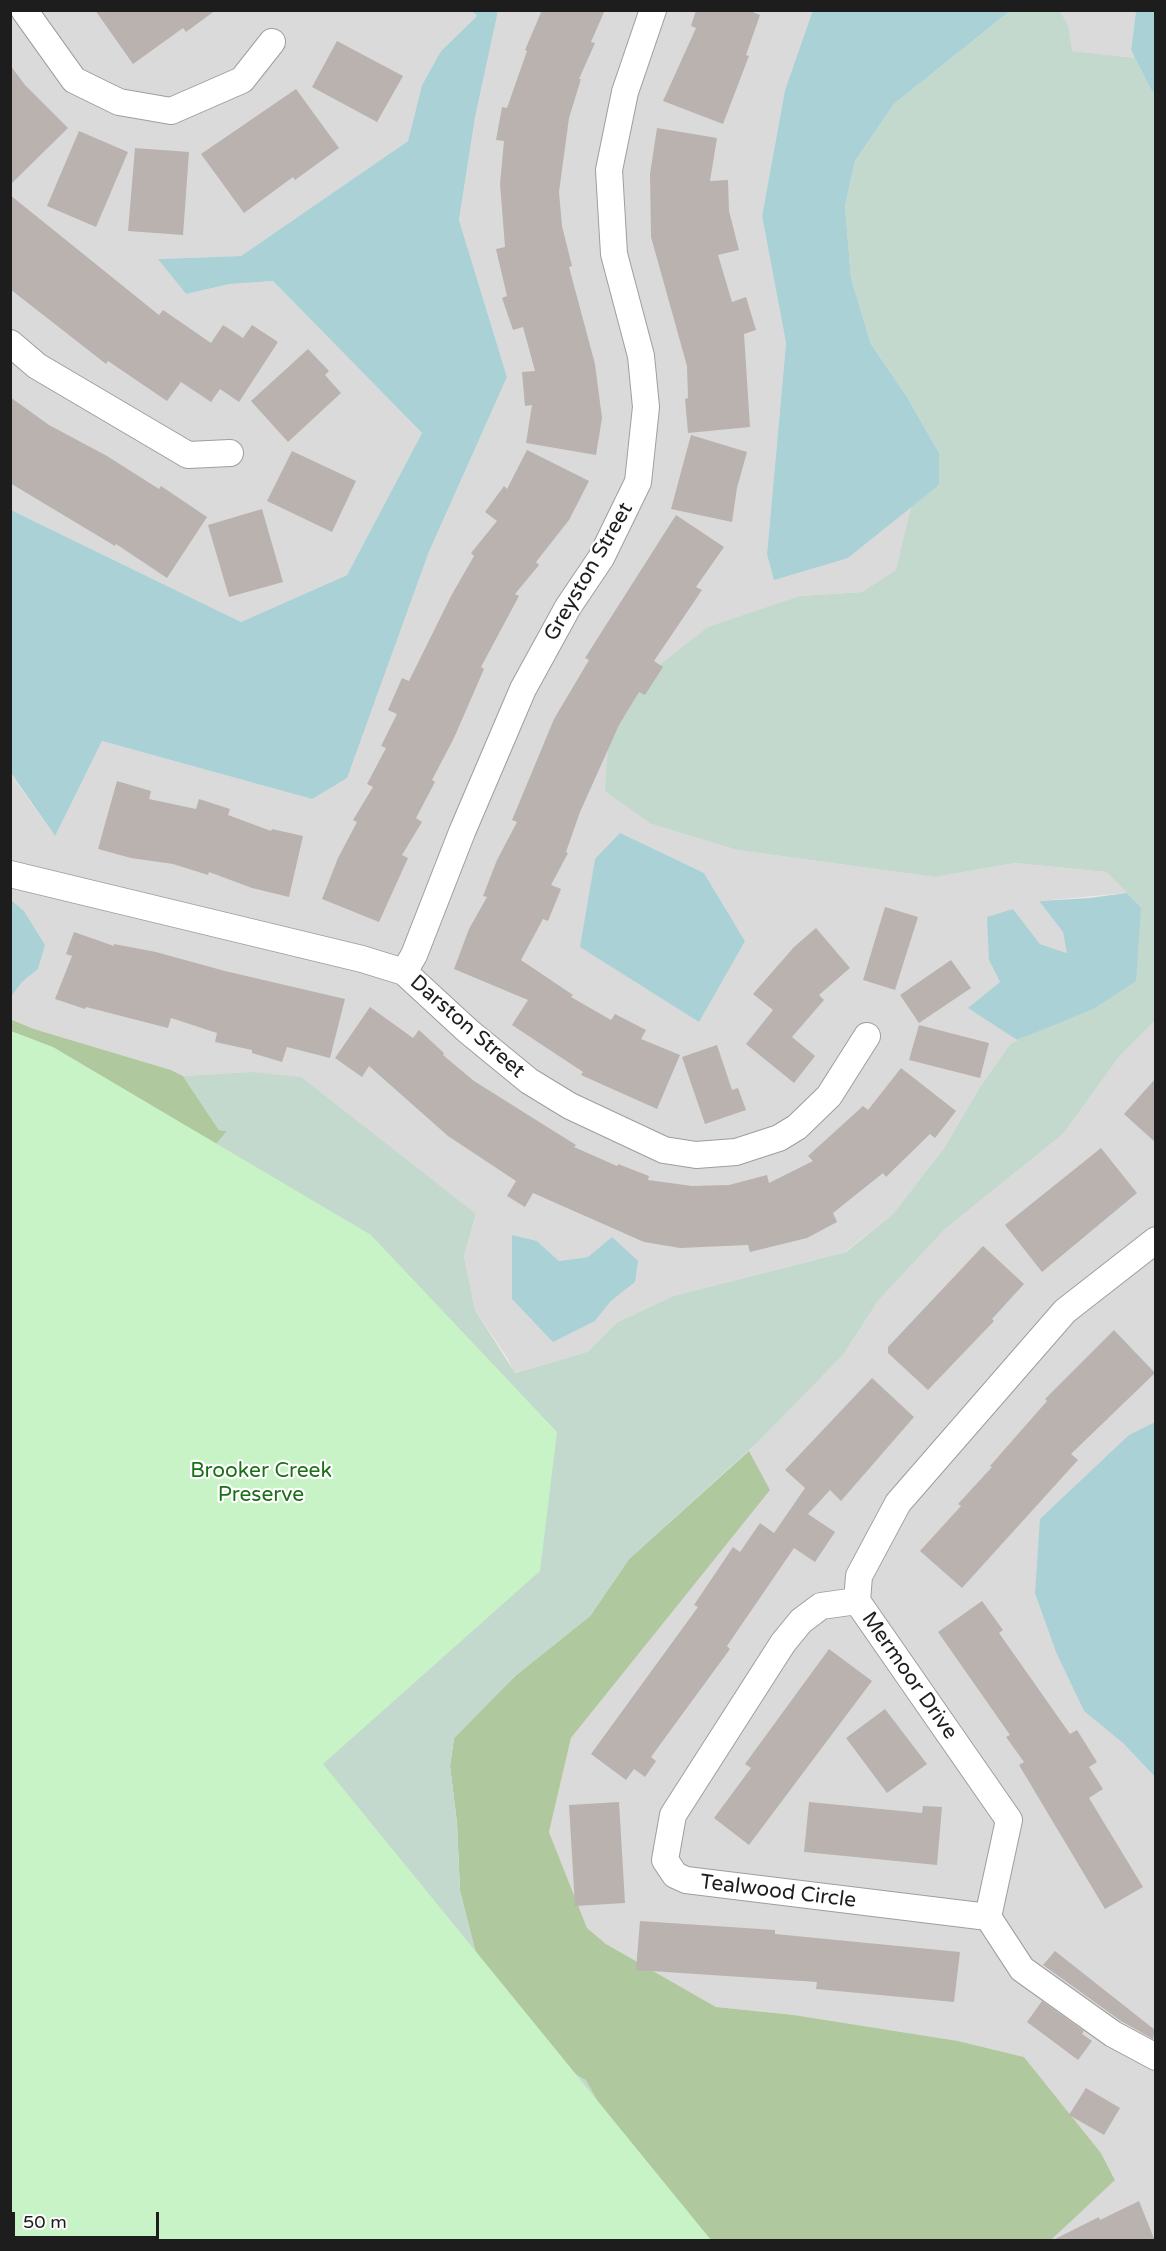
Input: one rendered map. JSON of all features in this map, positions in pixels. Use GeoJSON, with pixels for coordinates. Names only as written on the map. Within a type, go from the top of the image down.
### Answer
{"type":"FeatureCollection","features":[{"type":"Feature","properties":{"kind":"street"},"geometry":{"type":"LineString","coordinates":[[24,10],[74,80],[119,102],[171,111],[242,80],[272,42]]}},
{"type":"Feature","properties":{"kind":"street","name":"Greyston Street"},"geometry":{"type":"LineString","coordinates":[[404,972],[414,955],[462,831],[523,689],[568,607],[601,558],[638,482],[646,407],[640,356],[614,254],[609,170],[625,92],[653,10]]}},
{"type":"Feature","properties":{"kind":"street"},"geometry":{"type":"LineString","coordinates":[[10,344],[37,366],[188,455],[230,453]]}},
{"type":"Feature","properties":{"kind":"street","name":"Darston Street"},"geometry":{"type":"LineString","coordinates":[[10,874],[404,972],[468,1031],[537,1086],[570,1106],[664,1150],[696,1155],[736,1152],[779,1138],[797,1127],[829,1096],[867,1036]]}},
{"type":"Feature","properties":{"kind":"street","name":"Mermoor Drive"},"geometry":{"type":"LineString","coordinates":[[988,1917],[1009,1820],[857,1601],[859,1576],[898,1503],[1065,1311],[1155,1240]]}},
{"type":"Feature","properties":{"kind":"street","name":"Tealwood Circle"},"geometry":{"type":"LineString","coordinates":[[857,1601],[821,1606],[801,1621],[783,1643],[673,1815],[665,1860],[675,1875],[686,1880],[988,1917]]}},
{"type":"Feature","properties":{"kind":"street"},"geometry":{"type":"LineString","coordinates":[[988,1917],[1022,1969],[1113,2034],[1155,2057]]}},
{"type":"Feature","properties":{"kind":"shaded area"},"geometry":{"type":"Polygon","coordinates":[[[472,10],[477,16],[441,51],[422,85],[408,141],[241,256],[159,259],[186,294],[230,284],[273,281],[422,433],[347,575],[241,622],[11,510],[10,11],[472,10]]]}},
{"type":"Feature","properties":{"kind":"shaded area"},"geometry":{"type":"Polygon","coordinates":[[[498,11],[813,11],[785,90],[762,216],[786,343],[767,554],[848,558],[911,507],[897,570],[862,592],[800,596],[651,824],[737,850],[935,877],[1015,863],[1106,872],[1127,893],[1039,901],[1063,932],[1068,953],[1040,944],[1013,909],[989,960],[1000,982],[969,1008],[1017,1040],[1010,1044],[980,1087],[944,1148],[893,1214],[845,1252],[673,1296],[616,1323],[587,1352],[514,1373],[508,1359],[475,1310],[464,1256],[476,1214],[251,1072],[183,1076],[171,1070],[34,1029],[11,1019],[11,997],[22,982],[38,969],[44,945],[24,911],[11,900],[10,773],[54,835],[102,741],[312,799],[428,554],[507,377],[459,220],[475,119],[498,11]],[[595,859],[581,947],[745,941],[704,873],[673,859],[595,859]],[[512,1236],[595,1321],[611,1301],[635,1282],[588,1257],[559,1261],[537,1241],[512,1236]]]}},
{"type":"Feature","properties":{"kind":"shaded area"},"geometry":{"type":"Polygon","coordinates":[[[1060,11],[1136,11],[1131,50],[1135,58],[1071,51],[1068,25],[1060,11]]]}},
{"type":"Feature","properties":{"kind":"shaded area"},"geometry":{"type":"Polygon","coordinates":[[[1155,1021],[1155,1422],[1129,1435],[1123,1743],[1155,1777],[1155,2240],[1051,2240],[1115,2179],[1101,2153],[1024,2057],[958,2041],[794,2015],[716,2007],[606,1944],[587,1928],[549,1832],[571,1738],[769,1490],[749,1451],[843,1355],[878,1301],[945,1229],[1063,1134],[1119,1057],[1155,1021]]]}},
{"type":"Feature","properties":{"kind":"green space"},"geometry":{"type":"Polygon","coordinates":[[[1010,11],[1060,11],[1068,25],[1072,51],[1135,58],[1152,92],[1156,91],[1155,1021],[1119,1057],[1063,1134],[945,1229],[878,1301],[843,1355],[757,1443],[629,1559],[590,1616],[515,1676],[454,1738],[450,1766],[457,1823],[460,1891],[484,1985],[526,2046],[586,2080],[630,2159],[11,2240],[10,1201],[193,1170],[227,1131],[219,1130],[183,1076],[251,1072],[301,1077],[476,1214],[464,1256],[475,1310],[515,1373],[587,1352],[616,1323],[673,1296],[846,1252],[893,1214],[944,1148],[980,1087],[1010,1044],[1033,1032],[1141,907],[1106,872],[1015,863],[935,877],[737,850],[651,824],[605,791],[609,731],[652,671],[708,627],[800,596],[862,592],[896,570],[911,507],[939,485],[939,453],[907,397],[871,344],[851,278],[845,206],[855,161],[894,104],[1010,11]]]}},
{"type":"Feature","properties":{"kind":"green space"},"geometry":{"type":"Polygon","coordinates":[[[10,1019],[34,1029],[171,1070],[183,1076],[219,1130],[228,1131],[193,1170],[11,1201],[10,1019]]]}},
{"type":"Feature","properties":{"kind":"green space","name":"Brooker Creek Preserve"},"geometry":{"type":"Polygon","coordinates":[[[11,1031],[53,1047],[371,1235],[557,1432],[540,1571],[323,1764],[711,2240],[11,2240],[11,1031]]]}},
{"type":"Feature","properties":{"kind":"green space"},"geometry":{"type":"Polygon","coordinates":[[[749,1451],[770,1490],[571,1738],[549,1832],[587,1928],[606,1944],[716,2007],[794,2015],[958,2041],[1024,2057],[1101,2153],[1115,2180],[1051,2240],[668,2240],[484,1985],[460,1891],[457,1823],[450,1766],[454,1738],[515,1676],[590,1616],[629,1559],[749,1451]]]}},
{"type":"Feature","properties":{"kind":"water"},"geometry":{"type":"Polygon","coordinates":[[[813,10],[1010,11],[894,104],[855,161],[845,206],[851,278],[871,344],[907,397],[939,453],[939,485],[848,558],[774,580],[767,554],[786,343],[762,216],[785,90],[813,10]]]}},
{"type":"Feature","properties":{"kind":"water"},"geometry":{"type":"Polygon","coordinates":[[[472,11],[498,11],[475,118],[459,220],[507,377],[428,554],[347,778],[312,799],[102,741],[55,836],[11,773],[11,510],[241,622],[347,575],[422,433],[273,281],[230,284],[186,294],[158,259],[241,256],[408,141],[422,85],[441,51],[477,16],[472,11]]]}},
{"type":"Feature","properties":{"kind":"water"},"geometry":{"type":"Polygon","coordinates":[[[1136,11],[1155,11],[1155,91],[1152,92],[1131,50],[1136,11]]]}},
{"type":"Feature","properties":{"kind":"water"},"geometry":{"type":"Polygon","coordinates":[[[620,833],[704,873],[745,941],[699,1022],[580,947],[595,859],[620,833]]]}},
{"type":"Feature","properties":{"kind":"water"},"geometry":{"type":"Polygon","coordinates":[[[1127,893],[1141,907],[1136,981],[1093,1009],[1017,1040],[968,1008],[1000,982],[989,960],[987,917],[1013,909],[1040,944],[1067,953],[1063,932],[1039,901],[1127,893]]]}},
{"type":"Feature","properties":{"kind":"water"},"geometry":{"type":"Polygon","coordinates":[[[11,900],[24,911],[45,945],[38,969],[22,982],[11,997],[11,900]]]}},
{"type":"Feature","properties":{"kind":"water"},"geometry":{"type":"Polygon","coordinates":[[[512,1235],[537,1241],[559,1261],[588,1257],[612,1237],[638,1261],[635,1282],[611,1301],[595,1321],[553,1342],[512,1299],[512,1235]]]}},
{"type":"Feature","properties":{"kind":"water"},"geometry":{"type":"Polygon","coordinates":[[[1155,1422],[1155,1777],[1123,1743],[1084,1711],[1056,1652],[1035,1593],[1040,1519],[1129,1435],[1155,1422]]]}},
{"type":"Feature","properties":{"kind":"building"},"geometry":{"type":"Polygon","coordinates":[[[95,10],[216,10],[186,32],[183,28],[133,64],[95,10]]]}},
{"type":"Feature","properties":{"kind":"building"},"geometry":{"type":"Polygon","coordinates":[[[542,10],[605,10],[591,42],[595,43],[579,79],[581,79],[569,118],[559,192],[562,226],[572,266],[569,267],[595,364],[602,418],[596,455],[526,443],[532,405],[525,406],[522,372],[535,371],[523,327],[513,330],[502,298],[507,296],[496,249],[505,247],[500,184],[504,141],[496,140],[502,107],[507,108],[527,51],[525,50],[542,10]]]}},
{"type":"Feature","properties":{"kind":"building"},"geometry":{"type":"Polygon","coordinates":[[[696,10],[748,10],[760,15],[746,55],[749,56],[723,124],[663,101],[696,28],[691,26],[696,10]]]}},
{"type":"Feature","properties":{"kind":"building"},"geometry":{"type":"Polygon","coordinates":[[[337,41],[403,76],[377,122],[312,87],[337,41]]]}},
{"type":"Feature","properties":{"kind":"building"},"geometry":{"type":"Polygon","coordinates":[[[10,65],[25,85],[68,128],[10,185],[10,65]]]}},
{"type":"Feature","properties":{"kind":"building"},"geometry":{"type":"Polygon","coordinates":[[[296,89],[339,148],[295,180],[293,177],[244,213],[201,154],[296,89]]]}},
{"type":"Feature","properties":{"kind":"building"},"geometry":{"type":"Polygon","coordinates":[[[657,128],[717,138],[710,181],[728,180],[729,211],[739,250],[718,255],[732,302],[746,297],[756,330],[744,334],[750,427],[688,433],[685,399],[688,398],[687,366],[651,237],[650,174],[657,128]]]}},
{"type":"Feature","properties":{"kind":"building"},"geometry":{"type":"Polygon","coordinates":[[[79,131],[128,152],[96,227],[47,206],[79,131]]]}},
{"type":"Feature","properties":{"kind":"building"},"geometry":{"type":"Polygon","coordinates":[[[135,148],[189,152],[183,235],[128,231],[135,148]]]}},
{"type":"Feature","properties":{"kind":"building"},"geometry":{"type":"Polygon","coordinates":[[[10,195],[159,315],[163,310],[211,343],[223,325],[243,338],[252,325],[278,342],[239,402],[220,389],[211,402],[181,382],[167,401],[108,361],[106,364],[10,289],[10,195]]]}},
{"type":"Feature","properties":{"kind":"building"},"geometry":{"type":"Polygon","coordinates":[[[308,349],[329,371],[325,375],[341,393],[288,442],[251,401],[308,349]]]}},
{"type":"Feature","properties":{"kind":"building"},"geometry":{"type":"Polygon","coordinates":[[[10,397],[49,425],[107,456],[159,489],[161,486],[207,517],[167,578],[116,544],[115,546],[10,483],[10,397]]]}},
{"type":"Feature","properties":{"kind":"building"},"geometry":{"type":"Polygon","coordinates":[[[691,435],[747,452],[737,488],[732,522],[671,509],[691,435]]]}},
{"type":"Feature","properties":{"kind":"building"},"geometry":{"type":"Polygon","coordinates":[[[527,450],[589,481],[569,520],[536,562],[539,565],[515,594],[519,596],[481,667],[484,669],[454,738],[432,780],[435,782],[416,818],[422,822],[402,855],[408,858],[379,922],[322,899],[338,858],[357,822],[353,820],[373,787],[367,784],[386,748],[381,746],[397,714],[388,710],[402,678],[409,681],[451,596],[474,556],[471,553],[497,521],[485,512],[504,486],[507,489],[527,450]]]}},
{"type":"Feature","properties":{"kind":"building"},"geometry":{"type":"Polygon","coordinates":[[[292,451],[356,481],[332,532],[267,501],[292,451]]]}},
{"type":"Feature","properties":{"kind":"building"},"geometry":{"type":"Polygon","coordinates":[[[262,509],[283,582],[229,597],[208,525],[262,509]]]}},
{"type":"Feature","properties":{"kind":"building"},"geometry":{"type":"Polygon","coordinates":[[[676,515],[724,547],[696,587],[702,590],[654,661],[663,667],[645,695],[639,692],[619,725],[580,812],[566,852],[568,853],[551,885],[561,889],[548,921],[543,919],[521,960],[573,995],[571,997],[611,1020],[615,1014],[646,1030],[641,1039],[680,1055],[657,1109],[581,1075],[583,1072],[512,1025],[528,1000],[454,969],[469,929],[487,897],[483,896],[497,860],[517,822],[512,820],[554,719],[589,660],[585,658],[676,515]]]}},
{"type":"Feature","properties":{"kind":"building"},"geometry":{"type":"Polygon","coordinates":[[[117,781],[151,791],[149,799],[196,809],[199,799],[230,809],[228,815],[271,831],[272,829],[303,836],[289,897],[252,888],[209,872],[208,875],[173,864],[131,858],[98,849],[117,781]]]}},
{"type":"Feature","properties":{"kind":"building"},"geometry":{"type":"Polygon","coordinates":[[[885,907],[918,917],[895,990],[863,980],[885,907]]]}},
{"type":"Feature","properties":{"kind":"building"},"geometry":{"type":"Polygon","coordinates":[[[816,928],[850,968],[819,995],[824,1000],[792,1037],[815,1056],[794,1083],[746,1044],[773,1010],[753,994],[794,947],[816,928]]]}},
{"type":"Feature","properties":{"kind":"building"},"geometry":{"type":"Polygon","coordinates":[[[74,932],[114,946],[114,944],[156,952],[345,999],[330,1058],[287,1047],[282,1062],[252,1053],[252,1050],[215,1042],[217,1033],[171,1018],[168,1028],[86,1007],[85,1009],[55,999],[72,956],[66,954],[74,932]]]}},
{"type":"Feature","properties":{"kind":"building"},"geometry":{"type":"Polygon","coordinates":[[[951,960],[971,988],[919,1023],[900,995],[951,960]]]}},
{"type":"Feature","properties":{"kind":"building"},"geometry":{"type":"Polygon","coordinates":[[[370,1007],[413,1038],[419,1030],[444,1053],[443,1055],[474,1081],[576,1145],[574,1147],[617,1166],[618,1164],[649,1176],[648,1180],[692,1186],[729,1185],[767,1175],[769,1183],[813,1161],[808,1156],[863,1106],[868,1110],[901,1068],[956,1111],[935,1138],[930,1134],[886,1177],[883,1173],[833,1213],[837,1222],[807,1238],[750,1252],[748,1245],[680,1248],[644,1242],[533,1193],[525,1207],[507,1196],[516,1181],[448,1136],[369,1066],[362,1077],[335,1058],[370,1007]]]}},
{"type":"Feature","properties":{"kind":"building"},"geometry":{"type":"Polygon","coordinates":[[[919,1025],[989,1043],[980,1078],[909,1060],[919,1025]]]}},
{"type":"Feature","properties":{"kind":"building"},"geometry":{"type":"Polygon","coordinates":[[[717,1045],[732,1090],[738,1088],[746,1110],[705,1124],[682,1057],[717,1045]]]}},
{"type":"Feature","properties":{"kind":"building"},"geometry":{"type":"Polygon","coordinates":[[[1155,1079],[1155,1142],[1124,1114],[1155,1079]]]}},
{"type":"Feature","properties":{"kind":"building"},"geometry":{"type":"Polygon","coordinates":[[[1101,1148],[1137,1193],[1042,1272],[1005,1225],[1101,1148]]]}},
{"type":"Feature","properties":{"kind":"building"},"geometry":{"type":"Polygon","coordinates":[[[983,1246],[1024,1284],[992,1319],[994,1321],[928,1390],[888,1353],[888,1347],[983,1246]]]}},
{"type":"Feature","properties":{"kind":"building"},"geometry":{"type":"Polygon","coordinates":[[[1114,1330],[1155,1373],[1071,1454],[1078,1460],[962,1588],[920,1551],[961,1506],[958,1504],[1047,1401],[1045,1399],[1114,1330]]]}},
{"type":"Feature","properties":{"kind":"building"},"geometry":{"type":"Polygon","coordinates":[[[872,1378],[914,1417],[841,1501],[830,1490],[808,1514],[835,1532],[815,1562],[794,1548],[727,1646],[730,1649],[651,1757],[656,1761],[645,1777],[634,1769],[626,1780],[591,1754],[698,1607],[694,1605],[733,1547],[740,1552],[760,1523],[774,1533],[805,1488],[785,1470],[872,1378]]]}},
{"type":"Feature","properties":{"kind":"building"},"geometry":{"type":"Polygon","coordinates":[[[982,1601],[1003,1630],[999,1633],[1070,1734],[1077,1730],[1097,1762],[1089,1767],[1103,1789],[1089,1798],[1143,1887],[1105,1909],[1019,1765],[1024,1762],[1006,1737],[1010,1735],[938,1632],[982,1601]]]}},
{"type":"Feature","properties":{"kind":"building"},"geometry":{"type":"Polygon","coordinates":[[[829,1649],[872,1681],[749,1845],[714,1818],[751,1768],[745,1764],[829,1649]]]}},
{"type":"Feature","properties":{"kind":"building"},"geometry":{"type":"Polygon","coordinates":[[[885,1709],[927,1764],[887,1793],[846,1738],[885,1709]]]}},
{"type":"Feature","properties":{"kind":"building"},"geometry":{"type":"Polygon","coordinates":[[[619,1802],[625,1903],[575,1906],[569,1805],[619,1802]]]}},
{"type":"Feature","properties":{"kind":"building"},"geometry":{"type":"Polygon","coordinates":[[[809,1802],[922,1813],[923,1806],[942,1807],[937,1865],[804,1852],[809,1802]]]}},
{"type":"Feature","properties":{"kind":"building"},"geometry":{"type":"Polygon","coordinates":[[[640,1921],[775,1930],[775,1934],[960,1952],[954,2002],[816,1989],[817,1982],[636,1970],[640,1921]]]}},
{"type":"Feature","properties":{"kind":"building"},"geometry":{"type":"Polygon","coordinates":[[[1055,1951],[1155,2030],[1153,2039],[1121,2021],[1043,1965],[1055,1951]]]}},
{"type":"Feature","properties":{"kind":"building"},"geometry":{"type":"Polygon","coordinates":[[[1042,2001],[1084,2031],[1082,2034],[1092,2041],[1078,2060],[1027,2022],[1042,2001]]]}},
{"type":"Feature","properties":{"kind":"building"},"geometry":{"type":"Polygon","coordinates":[[[1086,2088],[1120,2108],[1104,2135],[1069,2115],[1086,2088]]]}},
{"type":"Feature","properties":{"kind":"building"},"geometry":{"type":"Polygon","coordinates":[[[1139,2201],[1155,2241],[1051,2241],[1099,2217],[1100,2220],[1139,2201]]]}}]}
